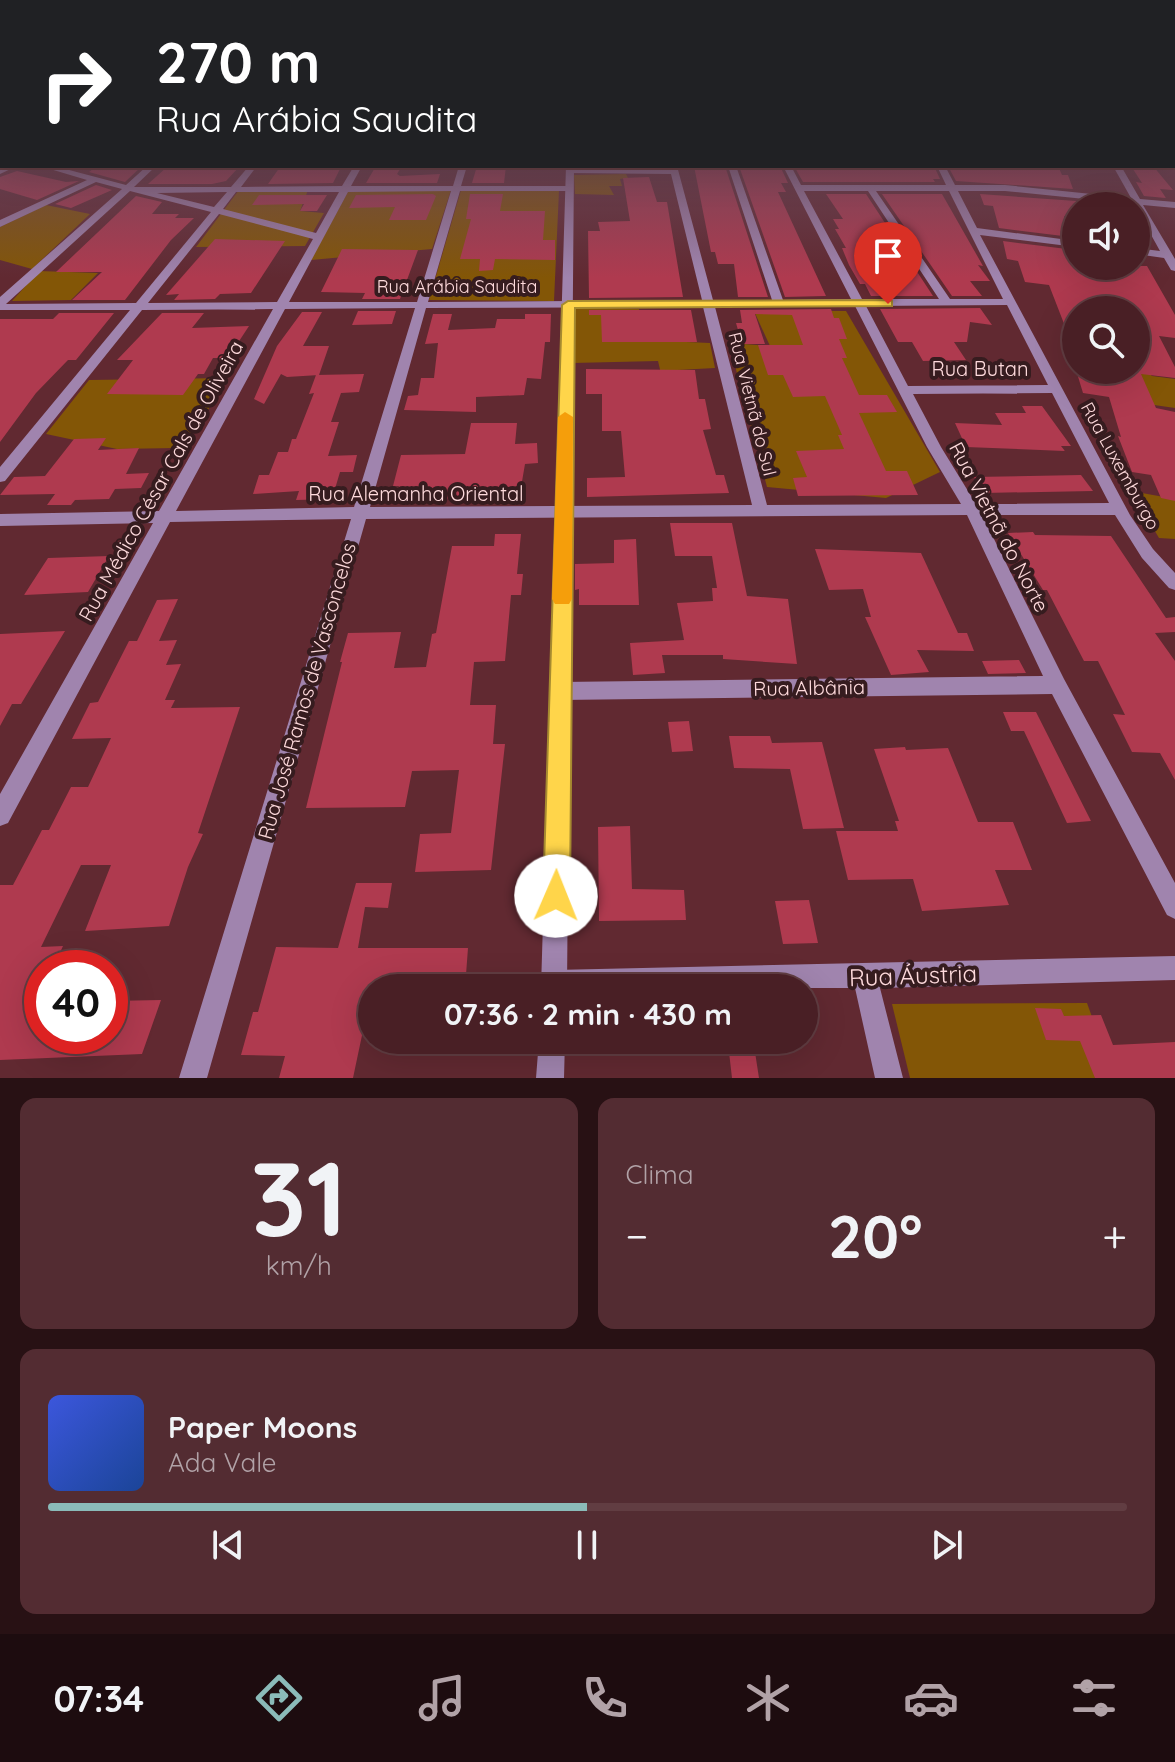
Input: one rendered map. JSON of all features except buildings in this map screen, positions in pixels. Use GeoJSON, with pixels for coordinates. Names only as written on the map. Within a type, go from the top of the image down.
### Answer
{"type":"FeatureCollection","features":[{"type":"Feature","properties":{"kind":"street"},"geometry":{"type":"LineString","coordinates":[[89,177],[318,237]]}},
{"type":"Feature","properties":{"kind":"street"},"geometry":{"type":"LineString","coordinates":[[0,305],[143,177]]}},
{"type":"Feature","properties":{"kind":"street"},"geometry":{"type":"LineString","coordinates":[[0,477],[143,305],[244,177]]}},
{"type":"Feature","properties":{"kind":"street","name":"Rua Médico César Cals de Oliveira"},"geometry":{"type":"LineString","coordinates":[[0,815],[352,177]]}},
{"type":"Feature","properties":{"kind":"street","name":"Rua José Ramos de Vasconcelos"},"geometry":{"type":"LineString","coordinates":[[193,1078],[460,177]]}},
{"type":"Feature","properties":{"kind":"street"},"geometry":{"type":"LineString","coordinates":[[133,189],[458,188],[550,177]]}},
{"type":"Feature","properties":{"kind":"street"},"geometry":{"type":"LineString","coordinates":[[554,974],[570,177]]}},
{"type":"Feature","properties":{"kind":"street","name":"Rua Vietnã do Sul"},"geometry":{"type":"LineString","coordinates":[[676,177],[761,511]]}},
{"type":"Feature","properties":{"kind":"street"},"geometry":{"type":"LineString","coordinates":[[736,177],[779,304]]}},
{"type":"Feature","properties":{"kind":"street","name":"Rua Vietnã do Norte"},"geometry":{"type":"LineString","coordinates":[[793,177],[904,390],[971,508],[1057,685],[1175,907]]}},
{"type":"Feature","properties":{"kind":"street","name":"Rua Luxemburgo"},"geometry":{"type":"LineString","coordinates":[[947,177],[1009,302],[1121,509],[1158,570],[1175,583]]}},
{"type":"Feature","properties":{"kind":"street"},"geometry":{"type":"LineString","coordinates":[[0,224],[96,179]]}},
{"type":"Feature","properties":{"kind":"street"},"geometry":{"type":"LineString","coordinates":[[869,186],[947,302]]}},
{"type":"Feature","properties":{"kind":"street"},"geometry":{"type":"LineString","coordinates":[[798,188],[951,186],[1062,192]]}},
{"type":"Feature","properties":{"kind":"street"},"geometry":{"type":"LineString","coordinates":[[1150,202],[1175,205]]}},
{"type":"Feature","properties":{"kind":"street"},"geometry":{"type":"LineString","coordinates":[[1150,223],[1175,268]]}},
{"type":"Feature","properties":{"kind":"street"},"geometry":{"type":"LineString","coordinates":[[975,231],[1062,242]]}},
{"type":"Feature","properties":{"kind":"street"},"geometry":{"type":"LineString","coordinates":[[1150,253],[1168,255]]}},
{"type":"Feature","properties":{"kind":"street","name":"Rua Arábia Saudita"},"geometry":{"type":"LineString","coordinates":[[0,305],[1009,302]]}},
{"type":"Feature","properties":{"kind":"street","name":"Rua Butan"},"geometry":{"type":"LineString","coordinates":[[904,390],[1057,389]]}},
{"type":"Feature","properties":{"kind":"street","name":"Rua Alemanha Oriental"},"geometry":{"type":"LineString","coordinates":[[0,520],[360,513],[1121,509]]}},
{"type":"Feature","properties":{"kind":"street","name":"Rua Albânia"},"geometry":{"type":"LineString","coordinates":[[561,691],[1057,685]]}},
{"type":"Feature","properties":{"kind":"street","name":"Rua Áustria"},"geometry":{"type":"LineString","coordinates":[[818,979],[1175,968]]}},
{"type":"Feature","properties":{"kind":"street"},"geometry":{"type":"LineString","coordinates":[[865,978],[889,1078]]}},
{"type":"Feature","properties":{"kind":"street"},"geometry":{"type":"LineString","coordinates":[[550,1078],[551,1054]]}},
{"type":"Feature","properties":{"kind":"shaded area"},"geometry":{"type":"Polygon","coordinates":[[[574,177],[628,178],[620,179],[622,186],[609,186],[614,195],[575,194],[574,177]]]}},
{"type":"Feature","properties":{"kind":"shaded area"},"geometry":{"type":"Polygon","coordinates":[[[239,190],[308,190],[300,211],[324,213],[305,246],[196,247],[239,190]]]}},
{"type":"Feature","properties":{"kind":"shaded area"},"geometry":{"type":"Polygon","coordinates":[[[349,190],[451,190],[432,249],[311,260],[349,190]]]}},
{"type":"Feature","properties":{"kind":"shaded area"},"geometry":{"type":"Polygon","coordinates":[[[461,190],[559,191],[554,301],[429,300],[461,190]]]}},
{"type":"Feature","properties":{"kind":"shaded area"},"geometry":{"type":"Polygon","coordinates":[[[46,205],[90,214],[32,269],[0,260],[0,227],[46,205]]]}},
{"type":"Feature","properties":{"kind":"shaded area"},"geometry":{"type":"Polygon","coordinates":[[[39,271],[98,273],[71,300],[12,301],[39,271]]]}},
{"type":"Feature","properties":{"kind":"shaded area"},"geometry":{"type":"Polygon","coordinates":[[[574,308],[639,309],[640,340],[710,343],[715,368],[678,370],[662,378],[658,361],[572,363],[574,308]]]}},
{"type":"Feature","properties":{"kind":"shaded area"},"geometry":{"type":"Polygon","coordinates":[[[754,311],[846,311],[940,472],[886,498],[767,487],[729,343],[770,346],[754,311]]]}},
{"type":"Feature","properties":{"kind":"shaded area"},"geometry":{"type":"Polygon","coordinates":[[[1150,374],[1175,379],[1175,408],[1154,405],[1142,384],[1150,384],[1150,374]]]}},
{"type":"Feature","properties":{"kind":"shaded area"},"geometry":{"type":"Polygon","coordinates":[[[225,378],[199,427],[176,448],[117,449],[46,434],[89,380],[225,378]]]}},
{"type":"Feature","properties":{"kind":"shaded area"},"geometry":{"type":"Polygon","coordinates":[[[1131,491],[1175,499],[1175,539],[1159,538],[1131,491]]]}},
{"type":"Feature","properties":{"kind":"shaded area"},"geometry":{"type":"Polygon","coordinates":[[[1087,1003],[1114,1078],[910,1078],[892,1004],[1087,1003]]]}},
{"type":"Feature","properties":{"kind":"slow traffic"},"geometry":{"type":"LineString","coordinates":[[562,599],[565,417]]}},
{"type":"Feature","properties":{"kind":"route"},"geometry":{"type":"LineString","coordinates":[[556,896],[568,305],[888,304]]}}]}
